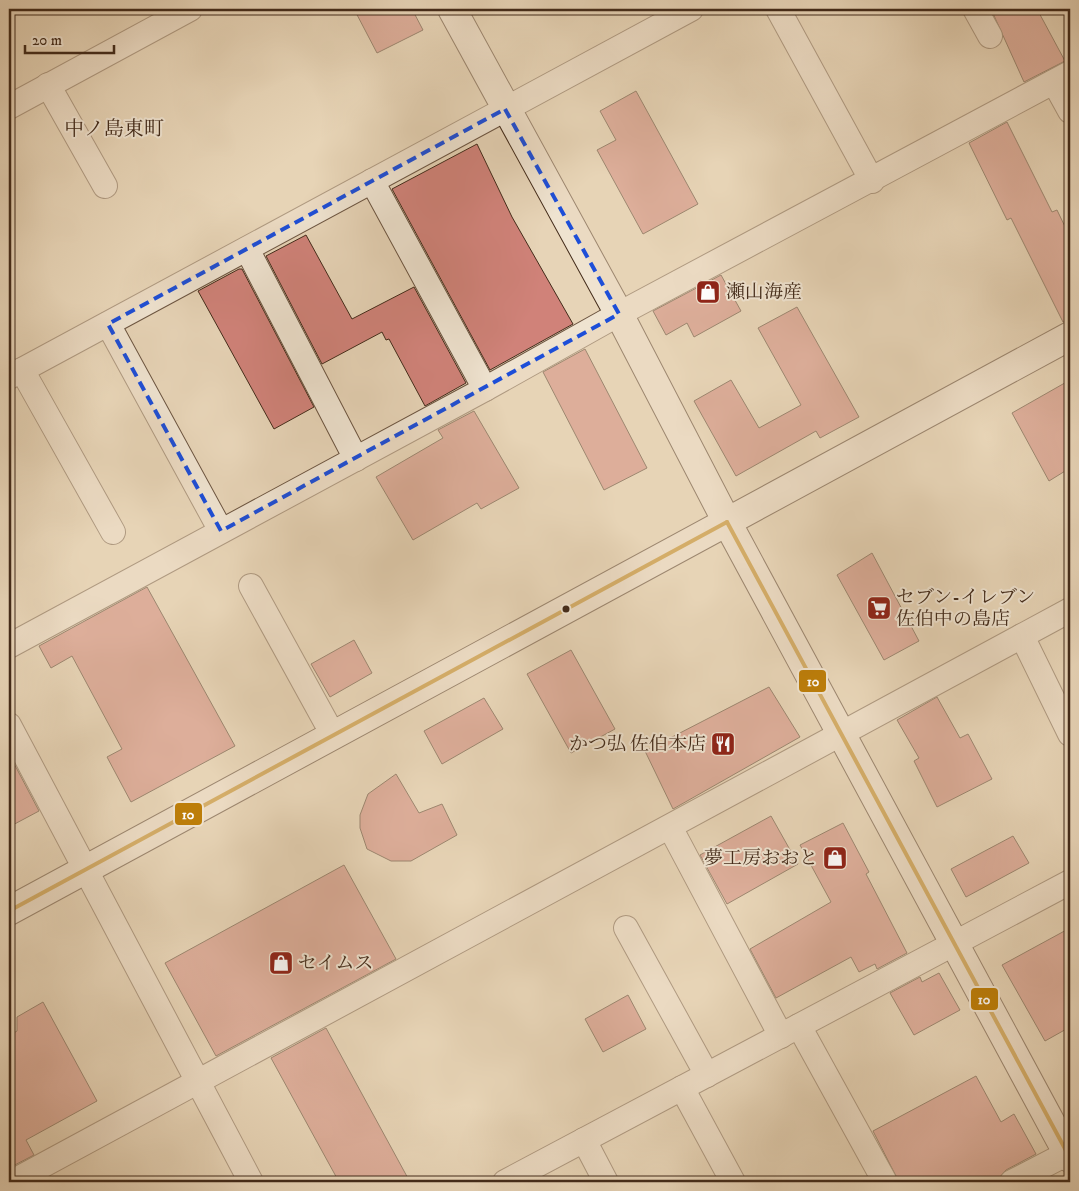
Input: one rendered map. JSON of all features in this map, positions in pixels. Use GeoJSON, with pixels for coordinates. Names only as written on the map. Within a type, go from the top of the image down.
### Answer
{"type":"FeatureCollection","features":[{"type":"Feature","properties":{"kind":"street"},"geometry":{"type":"LineString","coordinates":[[9,107],[190,9]]}},
{"type":"Feature","properties":{"kind":"street"},"geometry":{"type":"LineString","coordinates":[[452,9],[505,109],[619,314],[727,522],[1069,1154],[1012,1182]]}},
{"type":"Feature","properties":{"kind":"street"},"geometry":{"type":"LineString","coordinates":[[113,532],[15,374],[691,9]]}},
{"type":"Feature","properties":{"kind":"street"},"geometry":{"type":"LineString","coordinates":[[778,9],[872,180]]}},
{"type":"Feature","properties":{"kind":"street"},"geometry":{"type":"LineString","coordinates":[[975,9],[990,36]]}},
{"type":"Feature","properties":{"kind":"street"},"geometry":{"type":"LineString","coordinates":[[9,646],[485,389],[619,314],[1062,78],[1070,111]]}},
{"type":"Feature","properties":{"kind":"street"},"geometry":{"type":"LineString","coordinates":[[48,86],[105,186]]}},
{"type":"Feature","properties":{"kind":"street"},"geometry":{"type":"LineString","coordinates":[[372,181],[485,389]]}},
{"type":"Feature","properties":{"kind":"street"},"geometry":{"type":"LineString","coordinates":[[247,248],[356,459]]}},
{"type":"Feature","properties":{"kind":"street"},"geometry":{"type":"LineString","coordinates":[[108,324],[221,531]]}},
{"type":"Feature","properties":{"kind":"street"},"geometry":{"type":"LineString","coordinates":[[9,911],[1070,336]]}},
{"type":"Feature","properties":{"kind":"street"},"geometry":{"type":"LineString","coordinates":[[251,586],[333,735]]}},
{"type":"Feature","properties":{"kind":"street"},"geometry":{"type":"LineString","coordinates":[[12,1182],[1070,610]]}},
{"type":"Feature","properties":{"kind":"street"},"geometry":{"type":"LineString","coordinates":[[1022,636],[1070,734]]}},
{"type":"Feature","properties":{"kind":"street"},"geometry":{"type":"LineString","coordinates":[[9,725],[251,1182]]}},
{"type":"Feature","properties":{"kind":"street"},"geometry":{"type":"LineString","coordinates":[[670,827],[790,1031],[885,1182]]}},
{"type":"Feature","properties":{"kind":"street"},"geometry":{"type":"LineString","coordinates":[[505,1182],[1070,882]]}},
{"type":"Feature","properties":{"kind":"street"},"geometry":{"type":"LineString","coordinates":[[626,928],[707,1075]]}},
{"type":"Feature","properties":{"kind":"street"},"geometry":{"type":"LineString","coordinates":[[682,1088],[732,1182]]}},
{"type":"Feature","properties":{"kind":"street"},"geometry":{"type":"LineString","coordinates":[[584,1140],[606,1182]]}},
{"type":"Feature","properties":{"kind":"highlighted area"},"geometry":{"type":"Polygon","coordinates":[[[505,109],[619,314],[221,531],[108,324],[505,109]]]}},
{"type":"Feature","properties":{"kind":"building"},"geometry":{"type":"Polygon","coordinates":[[[354,9],[412,9],[423,30],[377,53],[354,9]]]}},
{"type":"Feature","properties":{"kind":"building"},"geometry":{"type":"Polygon","coordinates":[[[991,9],[1037,9],[1065,61],[1024,82],[991,9]]]}},
{"type":"Feature","properties":{"kind":"building"},"geometry":{"type":"Polygon","coordinates":[[[636,91],[698,204],[643,234],[597,150],[616,140],[600,111],[636,91]]]}},
{"type":"Feature","properties":{"kind":"building"},"geometry":{"type":"Polygon","coordinates":[[[1007,122],[1052,212],[1057,210],[1070,237],[1070,320],[1063,322],[1011,218],[1007,220],[969,143],[1007,122]]]}},
{"type":"Feature","properties":{"kind":"building"},"geometry":{"type":"Polygon","coordinates":[[[477,144],[512,217],[573,324],[490,370],[392,189],[477,144]]]}},
{"type":"Feature","properties":{"kind":"building"},"geometry":{"type":"Polygon","coordinates":[[[306,235],[352,319],[414,287],[466,383],[425,406],[389,339],[386,340],[382,332],[322,364],[266,256],[306,235]]]}},
{"type":"Feature","properties":{"kind":"building"},"geometry":{"type":"Polygon","coordinates":[[[242,269],[314,407],[274,429],[198,291],[242,269]]]}},
{"type":"Feature","properties":{"kind":"building","name":"瀬山海産"},"geometry":{"type":"Polygon","coordinates":[[[721,275],[741,311],[694,337],[687,323],[666,335],[653,311],[721,275]]]}},
{"type":"Feature","properties":{"kind":"building"},"geometry":{"type":"Polygon","coordinates":[[[797,307],[859,417],[820,438],[816,431],[736,476],[694,401],[731,380],[759,428],[801,405],[758,328],[797,307]]]}},
{"type":"Feature","properties":{"kind":"building"},"geometry":{"type":"Polygon","coordinates":[[[585,349],[647,468],[604,490],[543,372],[585,349]]]}},
{"type":"Feature","properties":{"kind":"building"},"geometry":{"type":"Polygon","coordinates":[[[1070,380],[1070,468],[1049,481],[1012,413],[1070,380]]]}},
{"type":"Feature","properties":{"kind":"building"},"geometry":{"type":"Polygon","coordinates":[[[474,411],[519,488],[481,509],[477,503],[413,540],[376,477],[443,438],[438,430],[474,411]]]}},
{"type":"Feature","properties":{"kind":"building","name":"セブン-イレブン 佐伯中の島店"},"geometry":{"type":"Polygon","coordinates":[[[872,553],[919,641],[884,660],[837,575],[872,553]]]}},
{"type":"Feature","properties":{"kind":"building"},"geometry":{"type":"Polygon","coordinates":[[[147,587],[235,746],[131,802],[107,757],[122,749],[72,656],[51,668],[39,646],[147,587]]]}},
{"type":"Feature","properties":{"kind":"building"},"geometry":{"type":"Polygon","coordinates":[[[354,640],[372,673],[330,697],[311,664],[354,640]]]}},
{"type":"Feature","properties":{"kind":"building"},"geometry":{"type":"Polygon","coordinates":[[[571,650],[615,729],[571,753],[527,674],[571,650]]]}},
{"type":"Feature","properties":{"kind":"building","name":"かつ弘 佐伯本店"},"geometry":{"type":"Polygon","coordinates":[[[769,687],[800,737],[673,809],[645,751],[769,687]]]}},
{"type":"Feature","properties":{"kind":"building"},"geometry":{"type":"Polygon","coordinates":[[[937,697],[960,738],[968,734],[992,779],[937,807],[914,761],[919,758],[897,720],[937,697]]]}},
{"type":"Feature","properties":{"kind":"building"},"geometry":{"type":"Polygon","coordinates":[[[484,698],[503,729],[442,764],[424,731],[484,698]]]}},
{"type":"Feature","properties":{"kind":"building"},"geometry":{"type":"Polygon","coordinates":[[[9,754],[39,811],[9,827],[9,754]]]}},
{"type":"Feature","properties":{"kind":"building"},"geometry":{"type":"Polygon","coordinates":[[[396,774],[419,813],[442,804],[457,835],[411,861],[391,861],[367,849],[360,828],[360,815],[368,794],[396,774]]]}},
{"type":"Feature","properties":{"kind":"building"},"geometry":{"type":"Polygon","coordinates":[[[771,816],[798,864],[727,904],[700,855],[771,816]]]}},
{"type":"Feature","properties":{"kind":"building"},"geometry":{"type":"Polygon","coordinates":[[[843,823],[869,872],[866,874],[907,953],[877,969],[875,964],[859,972],[851,957],[776,998],[750,949],[831,902],[800,845],[843,823]]]}},
{"type":"Feature","properties":{"kind":"building"},"geometry":{"type":"Polygon","coordinates":[[[1013,836],[1029,863],[966,897],[951,869],[1013,836]]]}},
{"type":"Feature","properties":{"kind":"building","name":"セイムス"},"geometry":{"type":"Polygon","coordinates":[[[344,865],[396,959],[216,1056],[165,963],[344,865]]]}},
{"type":"Feature","properties":{"kind":"building"},"geometry":{"type":"Polygon","coordinates":[[[1070,928],[1070,1027],[1045,1041],[1002,965],[1070,928]]]}},
{"type":"Feature","properties":{"kind":"building"},"geometry":{"type":"Polygon","coordinates":[[[939,973],[960,1010],[914,1035],[890,993],[920,977],[922,982],[939,973]]]}},
{"type":"Feature","properties":{"kind":"building"},"geometry":{"type":"Polygon","coordinates":[[[628,995],[646,1029],[603,1052],[585,1019],[628,995]]]}},
{"type":"Feature","properties":{"kind":"building"},"geometry":{"type":"Polygon","coordinates":[[[43,1002],[97,1101],[26,1140],[34,1155],[9,1168],[9,1036],[17,1031],[17,1017],[43,1002]]]}},
{"type":"Feature","properties":{"kind":"building"},"geometry":{"type":"Polygon","coordinates":[[[326,1028],[410,1182],[339,1182],[271,1058],[326,1028]]]}},
{"type":"Feature","properties":{"kind":"building"},"geometry":{"type":"Polygon","coordinates":[[[976,1076],[1001,1122],[1014,1114],[1036,1154],[1006,1170],[1000,1177],[989,1182],[899,1182],[873,1131],[976,1076]]]}},
{"type":"Feature","properties":{"kind":"transit line","name":"10"},"geometry":{"type":"LineString","coordinates":[[727,522],[1070,1158]]}},
{"type":"Feature","properties":{"kind":"transit line","name":"10"},"geometry":{"type":"LineString","coordinates":[[9,911],[727,522]]}},
{"type":"Feature","properties":{"kind":"place","name":"瀬山海産"},"geometry":{"type":"Point","coordinates":[708,292]}},
{"type":"Feature","properties":{"kind":"place","name":"セブン-イレブン 佐伯中の島店"},"geometry":{"type":"Point","coordinates":[879,608]}},
{"type":"Feature","properties":{"kind":"place","name":"かつ弘 佐伯本店"},"geometry":{"type":"Point","coordinates":[723,744]}},
{"type":"Feature","properties":{"kind":"place","name":"夢工房おおと"},"geometry":{"type":"Point","coordinates":[835,858]}},
{"type":"Feature","properties":{"kind":"place","name":"セイムス"},"geometry":{"type":"Point","coordinates":[281,963]}},
{"type":"Feature","properties":{"kind":"district","name":"中ノ島東町"},"geometry":{"type":"Point","coordinates":[114,129]}}]}
